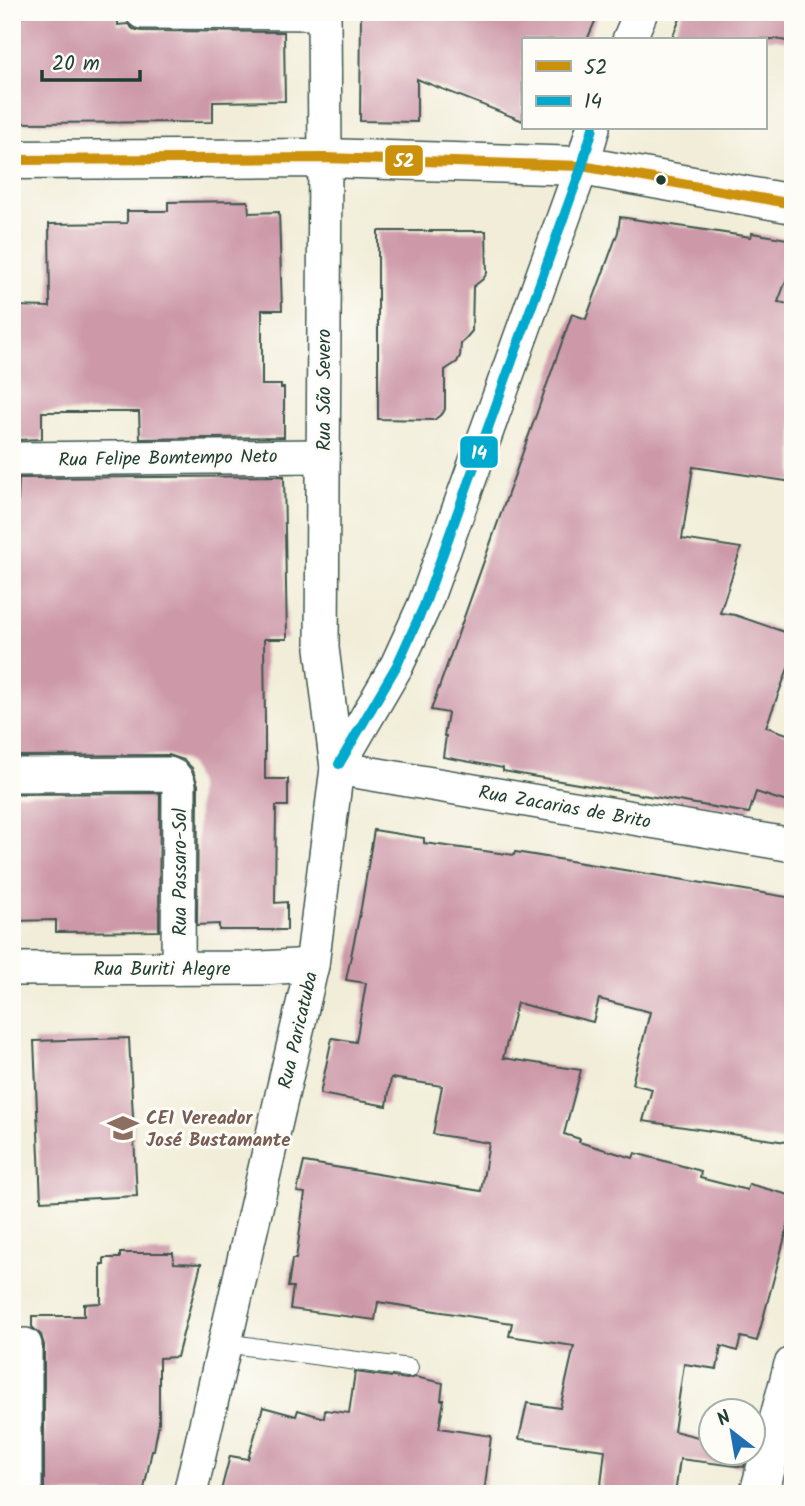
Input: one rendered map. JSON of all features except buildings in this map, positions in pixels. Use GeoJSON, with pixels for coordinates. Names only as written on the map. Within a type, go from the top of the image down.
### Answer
{"type":"FeatureCollection","features":[{"type":"Feature","properties":{"kind":"main road"},"geometry":{"type":"LineString","coordinates":[[12,160],[325,158],[582,166],[793,204]]}},
{"type":"Feature","properties":{"kind":"main road"},"geometry":{"type":"LineString","coordinates":[[759,1494],[793,1366]]}},
{"type":"Feature","properties":{"kind":"street"},"geometry":{"type":"LineString","coordinates":[[142,12],[324,12]]}},
{"type":"Feature","properties":{"kind":"street","name":"Rua São Severo"},"geometry":{"type":"LineString","coordinates":[[324,12],[322,648],[337,768]]}},
{"type":"Feature","properties":{"kind":"street"},"geometry":{"type":"LineString","coordinates":[[630,38],[641,12]]}},
{"type":"Feature","properties":{"kind":"street"},"geometry":{"type":"LineString","coordinates":[[337,768],[397,665],[424,606],[582,166],[592,130]]}},
{"type":"Feature","properties":{"kind":"street","name":"Rua Felipe Bomtempo Neto"},"geometry":{"type":"LineString","coordinates":[[12,459],[323,456]]}},
{"type":"Feature","properties":{"kind":"street","name":"Rua Zacarias de Brito"},"geometry":{"type":"LineString","coordinates":[[337,768],[793,845]]}},
{"type":"Feature","properties":{"kind":"street","name":"Rua Paricatuba"},"geometry":{"type":"LineString","coordinates":[[190,1494],[312,965],[337,768]]}},
{"type":"Feature","properties":{"kind":"street","name":"Rua Passaro-Sol"},"geometry":{"type":"LineString","coordinates":[[12,775],[169,774],[175,777],[179,785],[178,968]]}},
{"type":"Feature","properties":{"kind":"street","name":"Rua Buriti Alegre"},"geometry":{"type":"LineString","coordinates":[[12,970],[262,968],[312,965]]}},
{"type":"Feature","properties":{"kind":"street"},"geometry":{"type":"LineString","coordinates":[[25,1345],[25,1494]]}},
{"type":"Feature","properties":{"kind":"lane"},"geometry":{"type":"LineString","coordinates":[[224,1343],[409,1368]]}},
{"type":"Feature","properties":{"kind":"transit line","name":"14"},"geometry":{"type":"LineString","coordinates":[[339,764],[397,665],[424,606],[582,166],[592,130]]}},
{"type":"Feature","properties":{"kind":"transit line","name":"52"},"geometry":{"type":"LineString","coordinates":[[12,160],[325,158],[582,166],[793,204]]}},
{"type":"Feature","properties":{"kind":"place","name":"CEI Vereador José Bustamante"},"geometry":{"type":"Point","coordinates":[123,1128]}}]}
